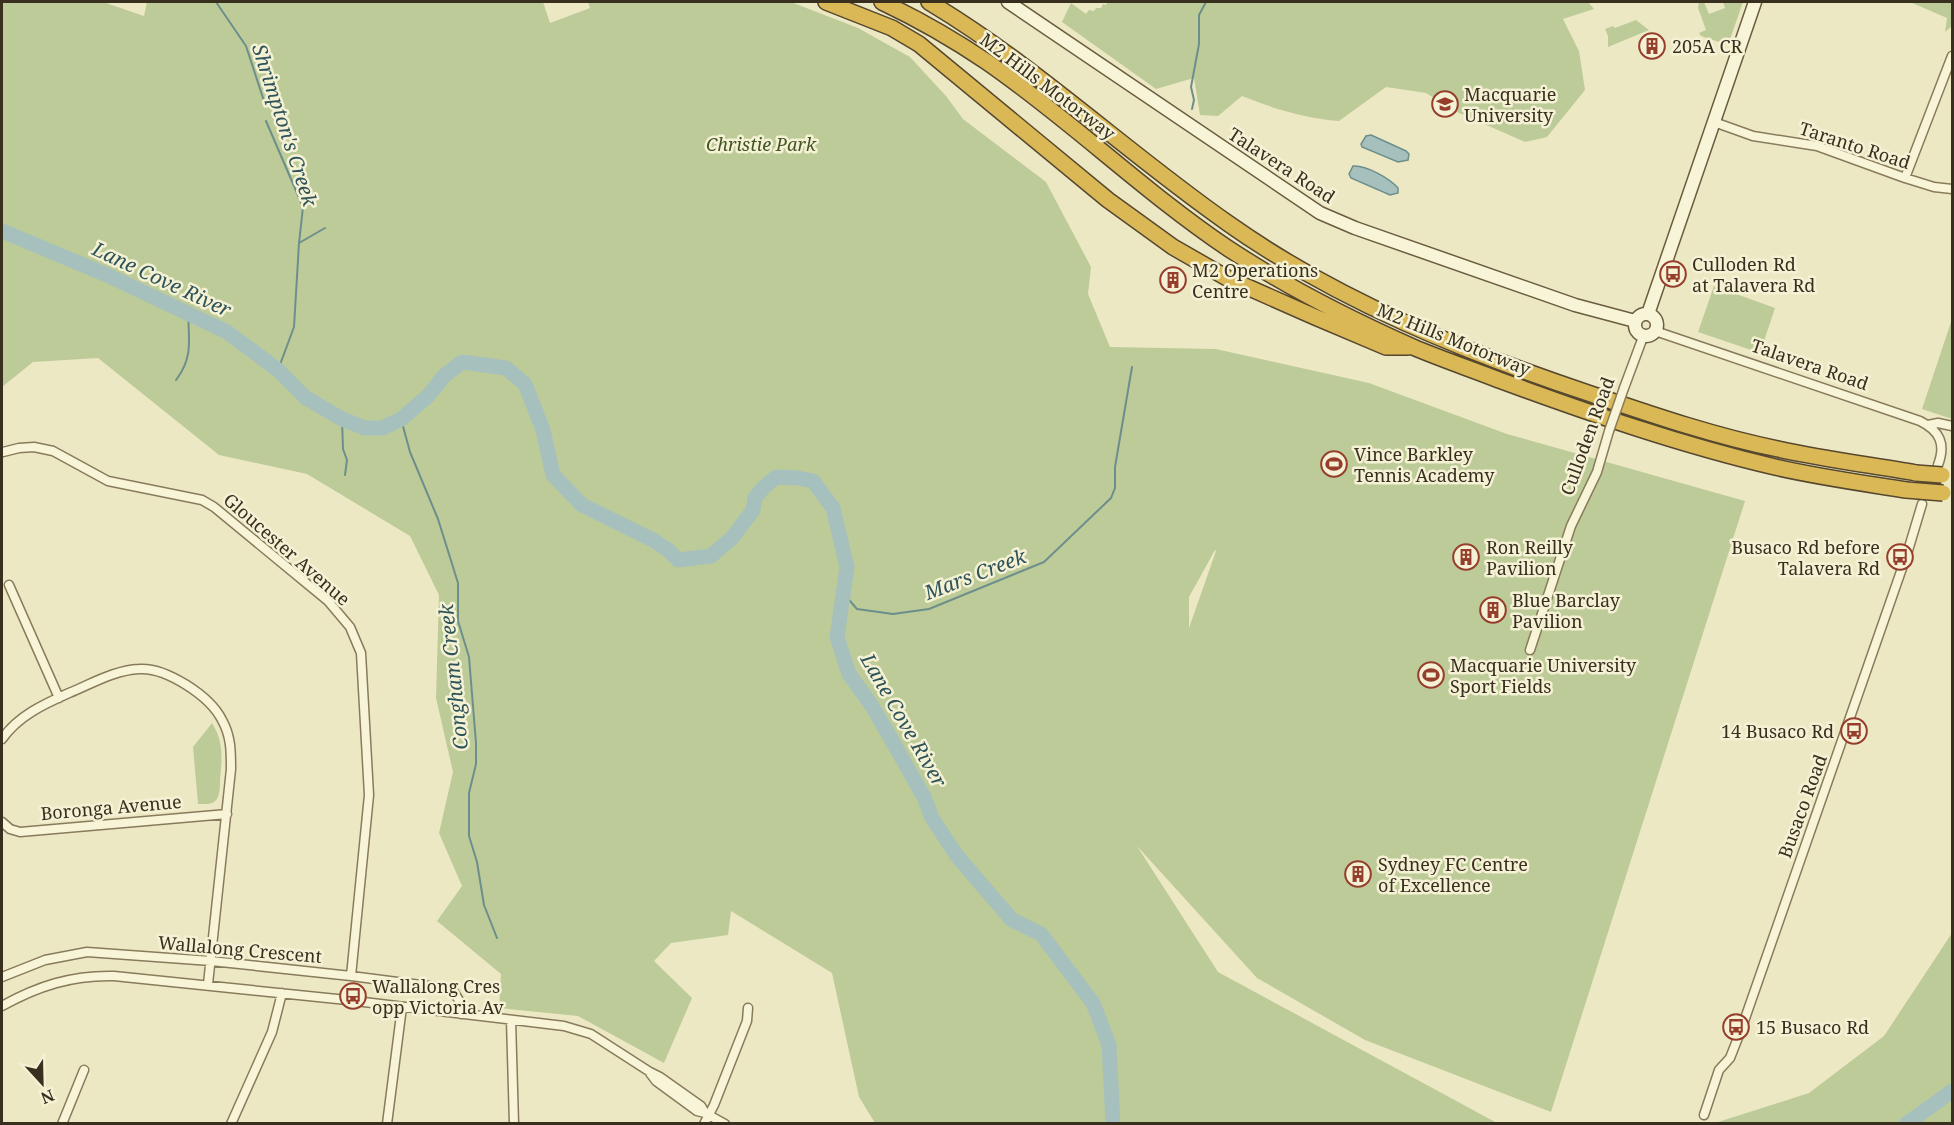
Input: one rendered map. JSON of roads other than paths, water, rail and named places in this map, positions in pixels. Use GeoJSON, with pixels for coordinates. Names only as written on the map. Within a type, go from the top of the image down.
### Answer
{"type":"FeatureCollection","features":[{"type":"Feature","properties":{"kind":"highway"},"geometry":{"type":"LineString","coordinates":[[826,2],[892,28],[919,44],[1108,200],[1173,247],[1245,286],[1386,347],[1414,347]]}},
{"type":"Feature","properties":{"kind":"highway","name":"M2 Hills Motorway"},"geometry":{"type":"LineString","coordinates":[[882,2],[923,22],[987,62],[1073,127],[1136,180],[1230,249],[1306,294],[1414,347],[1536,393],[1687,444],[1775,467],[1847,481],[1948,493]]}},
{"type":"Feature","properties":{"kind":"highway","name":"M2 Hills Motorway"},"geometry":{"type":"LineString","coordinates":[[929,2],[969,26],[1022,64],[1229,224],[1305,271],[1394,317],[1459,346],[1549,380],[1692,428],[1779,449],[1916,472],[1944,472]]}},
{"type":"Feature","properties":{"kind":"street","name":"Talavera Road"},"geometry":{"type":"LineString","coordinates":[[1008,2],[1320,213],[1355,228],[1575,305],[1635,321]]}},
{"type":"Feature","properties":{"kind":"street"},"geometry":{"type":"LineString","coordinates":[[1648,314],[1755,2]]}},
{"type":"Feature","properties":{"kind":"street"},"geometry":{"type":"LineString","coordinates":[[1905,178],[1953,56]]}},
{"type":"Feature","properties":{"kind":"street","name":"Taranto Road"},"geometry":{"type":"LineString","coordinates":[[1714,122],[1753,136],[1817,146],[1905,178],[1934,187],[1953,189]]}},
{"type":"Feature","properties":{"kind":"street"},"geometry":{"type":"LineString","coordinates":[[1648,314],[1657,322],[1656,330],[1652,335],[1643,337],[1634,329],[1635,321],[1639,316],[1648,314]]}},
{"type":"Feature","properties":{"kind":"street","name":"Talavera Road"},"geometry":{"type":"LineString","coordinates":[[1656,330],[1928,425],[1938,423],[1953,426]]}},
{"type":"Feature","properties":{"kind":"street","name":"Culloden Road"},"geometry":{"type":"LineString","coordinates":[[1530,650],[1571,526],[1597,472],[1609,431],[1643,337]]}},
{"type":"Feature","properties":{"kind":"street"},"geometry":{"type":"LineString","coordinates":[[1928,425],[1946,444],[1944,472]]}},
{"type":"Feature","properties":{"kind":"street","name":"Gloucester Avenue"},"geometry":{"type":"LineString","coordinates":[[3,452],[34,447],[53,451],[108,481],[202,500],[214,507],[328,601],[350,627],[361,653],[369,795],[351,976]]}},
{"type":"Feature","properties":{"kind":"street","name":"Busaco Road"},"geometry":{"type":"LineString","coordinates":[[1704,1115],[1719,1070],[1730,1058],[1745,1019],[1907,554],[1922,504]]}},
{"type":"Feature","properties":{"kind":"street"},"geometry":{"type":"LineString","coordinates":[[9,585],[59,698]]}},
{"type":"Feature","properties":{"kind":"street"},"geometry":{"type":"LineString","coordinates":[[2,739],[15,723],[59,698],[116,674],[138,669],[160,671],[179,679],[219,714],[231,749],[227,814],[208,984]]}},
{"type":"Feature","properties":{"kind":"street","name":"Boronga Avenue"},"geometry":{"type":"LineString","coordinates":[[2,822],[10,829],[20,832],[227,814]]}},
{"type":"Feature","properties":{"kind":"street","name":"Wallalong Crescent"},"geometry":{"type":"LineString","coordinates":[[2,977],[45,960],[87,952],[211,961],[452,989],[460,1002],[461,1014]]}},
{"type":"Feature","properties":{"kind":"street"},"geometry":{"type":"LineString","coordinates":[[2,1006],[27,992],[51,983],[91,976],[208,984],[564,1026],[582,1030],[610,1045],[660,1077],[701,1106],[706,1113],[725,1124]]}},
{"type":"Feature","properties":{"kind":"street"},"geometry":{"type":"LineString","coordinates":[[231,1124],[272,1032],[282,993]]}},
{"type":"Feature","properties":{"kind":"street"},"geometry":{"type":"LineString","coordinates":[[387,1124],[402,1007]]}},
{"type":"Feature","properties":{"kind":"street"},"geometry":{"type":"LineString","coordinates":[[704,1124],[706,1113],[714,1105],[747,1021],[748,1008]]}},
{"type":"Feature","properties":{"kind":"street"},"geometry":{"type":"LineString","coordinates":[[511,1020],[514,1124]]}},
{"type":"Feature","properties":{"kind":"street"},"geometry":{"type":"LineString","coordinates":[[62,1124],[84,1070]]}},
{"type":"Feature","properties":{"kind":"water"},"geometry":{"type":"Polygon","coordinates":[[[1371,135],[1406,151],[1409,154],[1408,160],[1398,162],[1362,147],[1361,144],[1366,136],[1371,135]]]}},
{"type":"Feature","properties":{"kind":"water"},"geometry":{"type":"Polygon","coordinates":[[[1353,166],[1371,170],[1383,176],[1398,188],[1398,193],[1390,195],[1351,178],[1349,174],[1353,166]]]}},
{"type":"Feature","properties":{"kind":"waterway","name":"Shrimpton's Creek"},"geometry":{"type":"LineString","coordinates":[[216,2],[246,46],[264,101]]}},
{"type":"Feature","properties":{"kind":"waterway","name":"Mars Creek"},"geometry":{"type":"LineString","coordinates":[[1192,109],[1194,100],[1191,87],[1199,44],[1199,15],[1206,2]]}},
{"type":"Feature","properties":{"kind":"waterway","name":"Shrimpton's Creek"},"geometry":{"type":"LineString","coordinates":[[266,121],[303,207],[294,327],[278,370]]}},
{"type":"Feature","properties":{"kind":"waterway"},"geometry":{"type":"LineString","coordinates":[[299,243],[325,228]]}},
{"type":"Feature","properties":{"kind":"waterway","name":"Lane Cove River"},"geometry":{"type":"LineString","coordinates":[[2,231],[107,275],[227,332],[278,370],[306,398],[342,419],[365,428],[383,428],[401,419],[428,396],[444,376],[462,362],[506,368],[525,384],[543,430],[553,475],[582,505],[653,540],[678,560],[711,556],[732,538],[753,510],[755,498],[776,477],[813,481],[833,508],[847,567],[837,637],[849,674],[872,706],[924,797],[932,818],[957,856],[1012,920],[1041,934],[1093,1003],[1109,1045],[1113,1124]]}},
{"type":"Feature","properties":{"kind":"waterway"},"geometry":{"type":"LineString","coordinates":[[176,380],[188,356],[188,313]]}},
{"type":"Feature","properties":{"kind":"waterway","name":"Mars Creek"},"geometry":{"type":"LineString","coordinates":[[843,593],[857,609],[893,614],[929,609],[1044,562],[1111,498],[1115,488],[1115,467],[1132,367]]}},
{"type":"Feature","properties":{"kind":"waterway"},"geometry":{"type":"LineString","coordinates":[[342,419],[343,449],[347,460],[345,475]]}},
{"type":"Feature","properties":{"kind":"waterway","name":"Congham Creek"},"geometry":{"type":"LineString","coordinates":[[401,419],[410,452],[438,519],[458,583],[458,621],[469,657],[476,743],[476,764],[469,793],[469,836],[477,862],[484,905],[497,938]]}},
{"type":"Feature","properties":{"kind":"waterway","name":"Lane Cove River"},"geometry":{"type":"LineString","coordinates":[[1906,1124],[1952,1091]]}},
{"type":"Feature","properties":{"kind":"place","name":"205A CR"},"geometry":{"type":"Point","coordinates":[1652,46]}},
{"type":"Feature","properties":{"kind":"place","name":"Macquarie University"},"geometry":{"type":"Point","coordinates":[1445,104]}},
{"type":"Feature","properties":{"kind":"place","name":"Culloden Rd at Talavera Rd"},"geometry":{"type":"Point","coordinates":[1673,274]}},
{"type":"Feature","properties":{"kind":"place","name":"M2 Operations Centre"},"geometry":{"type":"Point","coordinates":[1173,280]}},
{"type":"Feature","properties":{"kind":"place","name":"Vince Barkley Tennis Academy"},"geometry":{"type":"Point","coordinates":[1334,464]}},
{"type":"Feature","properties":{"kind":"place","name":"Ron Reilly Pavilion"},"geometry":{"type":"Point","coordinates":[1466,557]}},
{"type":"Feature","properties":{"kind":"place","name":"Busaco Rd before Talavera Rd"},"geometry":{"type":"Point","coordinates":[1900,557]}},
{"type":"Feature","properties":{"kind":"place","name":"Blue Barclay Pavilion"},"geometry":{"type":"Point","coordinates":[1493,610]}},
{"type":"Feature","properties":{"kind":"place","name":"Macquarie University Sport Fields"},"geometry":{"type":"Point","coordinates":[1431,675]}},
{"type":"Feature","properties":{"kind":"place","name":"14 Busaco Rd"},"geometry":{"type":"Point","coordinates":[1854,731]}},
{"type":"Feature","properties":{"kind":"place","name":"Sydney FC Centre of Excellence"},"geometry":{"type":"Point","coordinates":[1358,874]}},
{"type":"Feature","properties":{"kind":"place","name":"Wallalong Cres opp Victoria Av"},"geometry":{"type":"Point","coordinates":[353,996]}},
{"type":"Feature","properties":{"kind":"place","name":"15 Busaco Rd"},"geometry":{"type":"Point","coordinates":[1736,1027]}},
{"type":"Feature","properties":{"kind":"park label","name":"Christie Park"},"geometry":{"type":"Point","coordinates":[761,144]}}]}
